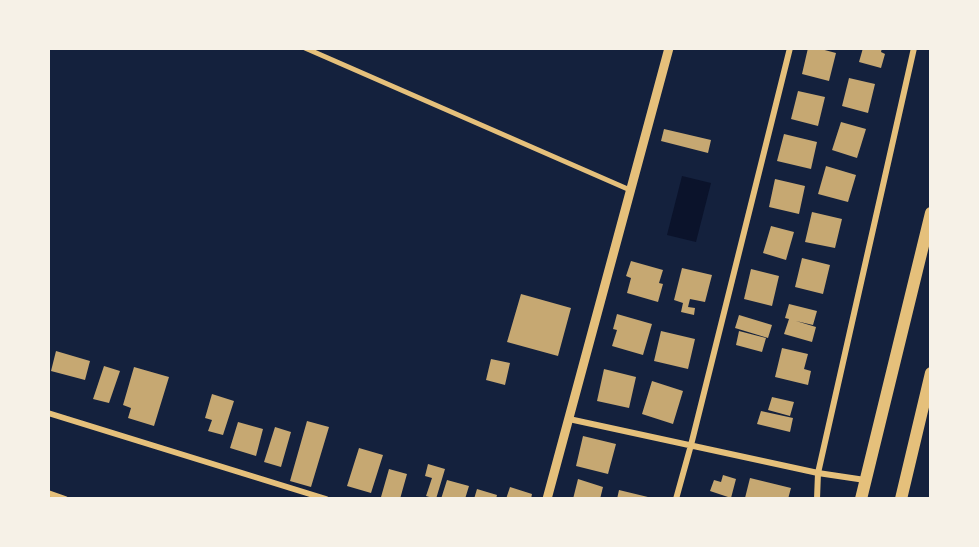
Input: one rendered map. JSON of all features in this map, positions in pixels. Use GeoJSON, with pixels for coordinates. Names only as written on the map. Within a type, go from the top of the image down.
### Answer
{"type":"FeatureCollection","features":[{"type":"Feature","properties":{"kind":"highway"},"geometry":{"type":"LineString","coordinates":[[861,499],[931,213]]}},
{"type":"Feature","properties":{"kind":"highway"},"geometry":{"type":"LineString","coordinates":[[901,499],[931,373]]}},
{"type":"Feature","properties":{"kind":"street"},"geometry":{"type":"LineString","coordinates":[[305,48],[630,190]]}},
{"type":"Feature","properties":{"kind":"street"},"geometry":{"type":"LineString","coordinates":[[547,499],[669,48]]}},
{"type":"Feature","properties":{"kind":"street"},"geometry":{"type":"LineString","coordinates":[[676,499],[790,48]]}},
{"type":"Feature","properties":{"kind":"street"},"geometry":{"type":"LineString","coordinates":[[817,499],[818,473],[914,48]]}},
{"type":"Feature","properties":{"kind":"street"},"geometry":{"type":"LineString","coordinates":[[48,412],[326,499]]}},
{"type":"Feature","properties":{"kind":"street"},"geometry":{"type":"LineString","coordinates":[[569,419],[818,473],[865,480]]}},
{"type":"Feature","properties":{"kind":"street"},"geometry":{"type":"LineString","coordinates":[[48,494],[65,499]]}},
{"type":"Feature","properties":{"kind":"water"},"geometry":{"type":"Polygon","coordinates":[[[682,176],[711,183],[696,242],[667,235],[682,176]]]}},
{"type":"Feature","properties":{"kind":"building"},"geometry":{"type":"Polygon","coordinates":[[[808,48],[836,53],[829,81],[802,74],[808,48]]]}},
{"type":"Feature","properties":{"kind":"building"},"geometry":{"type":"Polygon","coordinates":[[[863,48],[882,48],[881,52],[885,54],[881,68],[859,62],[863,48]]]}},
{"type":"Feature","properties":{"kind":"building"},"geometry":{"type":"Polygon","coordinates":[[[849,78],[875,84],[868,113],[842,106],[849,78]]]}},
{"type":"Feature","properties":{"kind":"building"},"geometry":{"type":"Polygon","coordinates":[[[798,91],[825,97],[818,126],[791,119],[798,91]]]}},
{"type":"Feature","properties":{"kind":"building"},"geometry":{"type":"Polygon","coordinates":[[[841,122],[866,129],[857,158],[832,150],[841,122]]]}},
{"type":"Feature","properties":{"kind":"building"},"geometry":{"type":"Polygon","coordinates":[[[664,129],[711,140],[708,153],[661,141],[664,129]]]}},
{"type":"Feature","properties":{"kind":"building"},"geometry":{"type":"Polygon","coordinates":[[[784,134],[817,142],[811,169],[777,161],[784,134]]]}},
{"type":"Feature","properties":{"kind":"building"},"geometry":{"type":"Polygon","coordinates":[[[826,166],[856,175],[848,202],[818,194],[826,166]]]}},
{"type":"Feature","properties":{"kind":"building"},"geometry":{"type":"Polygon","coordinates":[[[775,179],[805,186],[799,214],[769,207],[775,179]]]}},
{"type":"Feature","properties":{"kind":"building"},"geometry":{"type":"Polygon","coordinates":[[[812,212],[842,219],[835,248],[805,242],[812,212]]]}},
{"type":"Feature","properties":{"kind":"building"},"geometry":{"type":"Polygon","coordinates":[[[771,226],[794,232],[786,260],[763,253],[771,226]]]}},
{"type":"Feature","properties":{"kind":"building"},"geometry":{"type":"Polygon","coordinates":[[[802,258],[830,265],[823,294],[795,287],[802,258]]]}},
{"type":"Feature","properties":{"kind":"building"},"geometry":{"type":"Polygon","coordinates":[[[631,261],[663,270],[659,283],[663,284],[658,302],[627,293],[631,278],[626,276],[631,261]]]}},
{"type":"Feature","properties":{"kind":"building"},"geometry":{"type":"Polygon","coordinates":[[[682,268],[712,275],[705,302],[690,299],[688,307],[695,308],[694,315],[681,312],[683,303],[674,300],[682,268]]]}},
{"type":"Feature","properties":{"kind":"building"},"geometry":{"type":"Polygon","coordinates":[[[751,269],[779,276],[772,306],[744,299],[751,269]]]}},
{"type":"Feature","properties":{"kind":"building"},"geometry":{"type":"Polygon","coordinates":[[[521,294],[571,308],[558,356],[507,342],[521,294]]]}},
{"type":"Feature","properties":{"kind":"building"},"geometry":{"type":"Polygon","coordinates":[[[789,304],[817,311],[813,325],[796,321],[816,327],[812,342],[784,334],[789,319],[785,318],[789,304]]]}},
{"type":"Feature","properties":{"kind":"building"},"geometry":{"type":"Polygon","coordinates":[[[617,314],[652,324],[643,355],[612,346],[617,330],[613,329],[617,314]]]}},
{"type":"Feature","properties":{"kind":"building"},"geometry":{"type":"Polygon","coordinates":[[[739,315],[772,325],[768,338],[735,328],[739,315]]]}},
{"type":"Feature","properties":{"kind":"building"},"geometry":{"type":"Polygon","coordinates":[[[661,331],[695,339],[688,369],[654,361],[661,331]]]}},
{"type":"Feature","properties":{"kind":"building"},"geometry":{"type":"Polygon","coordinates":[[[739,331],[766,338],[762,352],[736,345],[739,331]]]}},
{"type":"Feature","properties":{"kind":"building"},"geometry":{"type":"Polygon","coordinates":[[[782,348],[808,354],[804,369],[811,371],[808,385],[775,377],[782,348]]]}},
{"type":"Feature","properties":{"kind":"building"},"geometry":{"type":"Polygon","coordinates":[[[56,351],[90,361],[85,380],[51,371],[56,351]]]}},
{"type":"Feature","properties":{"kind":"building"},"geometry":{"type":"Polygon","coordinates":[[[491,359],[510,363],[505,385],[486,380],[491,359]]]}},
{"type":"Feature","properties":{"kind":"building"},"geometry":{"type":"Polygon","coordinates":[[[104,366],[120,371],[109,403],[93,399],[104,366]]]}},
{"type":"Feature","properties":{"kind":"building"},"geometry":{"type":"Polygon","coordinates":[[[134,367],[169,377],[154,426],[128,418],[131,408],[123,405],[134,367]]]}},
{"type":"Feature","properties":{"kind":"building"},"geometry":{"type":"Polygon","coordinates":[[[604,369],[636,377],[629,408],[597,401],[604,369]]]}},
{"type":"Feature","properties":{"kind":"building"},"geometry":{"type":"Polygon","coordinates":[[[652,381],[683,391],[673,424],[642,414],[652,381]]]}},
{"type":"Feature","properties":{"kind":"building"},"geometry":{"type":"Polygon","coordinates":[[[212,394],[234,401],[223,435],[208,431],[212,420],[205,418],[212,394]]]}},
{"type":"Feature","properties":{"kind":"building"},"geometry":{"type":"Polygon","coordinates":[[[772,397],[794,402],[790,416],[768,410],[772,397]]]}},
{"type":"Feature","properties":{"kind":"building"},"geometry":{"type":"Polygon","coordinates":[[[761,411],[793,418],[790,432],[757,424],[761,411]]]}},
{"type":"Feature","properties":{"kind":"building"},"geometry":{"type":"Polygon","coordinates":[[[307,421],[329,427],[311,487],[290,481],[307,421]]]}},
{"type":"Feature","properties":{"kind":"building"},"geometry":{"type":"Polygon","coordinates":[[[238,422],[263,429],[256,456],[230,448],[238,422]]]}},
{"type":"Feature","properties":{"kind":"building"},"geometry":{"type":"Polygon","coordinates":[[[275,427],[291,432],[281,467],[264,462],[275,427]]]}},
{"type":"Feature","properties":{"kind":"building"},"geometry":{"type":"Polygon","coordinates":[[[583,436],[616,444],[608,474],[576,466],[583,436]]]}},
{"type":"Feature","properties":{"kind":"building"},"geometry":{"type":"Polygon","coordinates":[[[359,448],[383,455],[371,493],[347,486],[359,448]]]}},
{"type":"Feature","properties":{"kind":"building"},"geometry":{"type":"Polygon","coordinates":[[[428,464],[445,469],[436,499],[426,496],[432,478],[425,476],[428,464]]]}},
{"type":"Feature","properties":{"kind":"building"},"geometry":{"type":"Polygon","coordinates":[[[389,469],[407,474],[400,499],[381,497],[389,469]]]}},
{"type":"Feature","properties":{"kind":"building"},"geometry":{"type":"Polygon","coordinates":[[[723,475],[736,479],[731,498],[710,491],[714,480],[721,482],[723,475]]]}},
{"type":"Feature","properties":{"kind":"building"},"geometry":{"type":"Polygon","coordinates":[[[750,478],[791,488],[788,499],[745,498],[750,478]]]}},
{"type":"Feature","properties":{"kind":"building"},"geometry":{"type":"Polygon","coordinates":[[[578,479],[603,487],[600,499],[573,499],[578,479]]]}},
{"type":"Feature","properties":{"kind":"building"},"geometry":{"type":"Polygon","coordinates":[[[447,480],[469,486],[465,499],[441,499],[447,480]]]}},
{"type":"Feature","properties":{"kind":"building"},"geometry":{"type":"Polygon","coordinates":[[[510,487],[532,494],[531,499],[506,499],[510,487]]]}},
{"type":"Feature","properties":{"kind":"building"},"geometry":{"type":"Polygon","coordinates":[[[477,489],[497,495],[496,499],[474,499],[477,489]]]}},
{"type":"Feature","properties":{"kind":"building"},"geometry":{"type":"Polygon","coordinates":[[[619,490],[652,498],[652,499],[617,499],[619,490]]]}}]}
